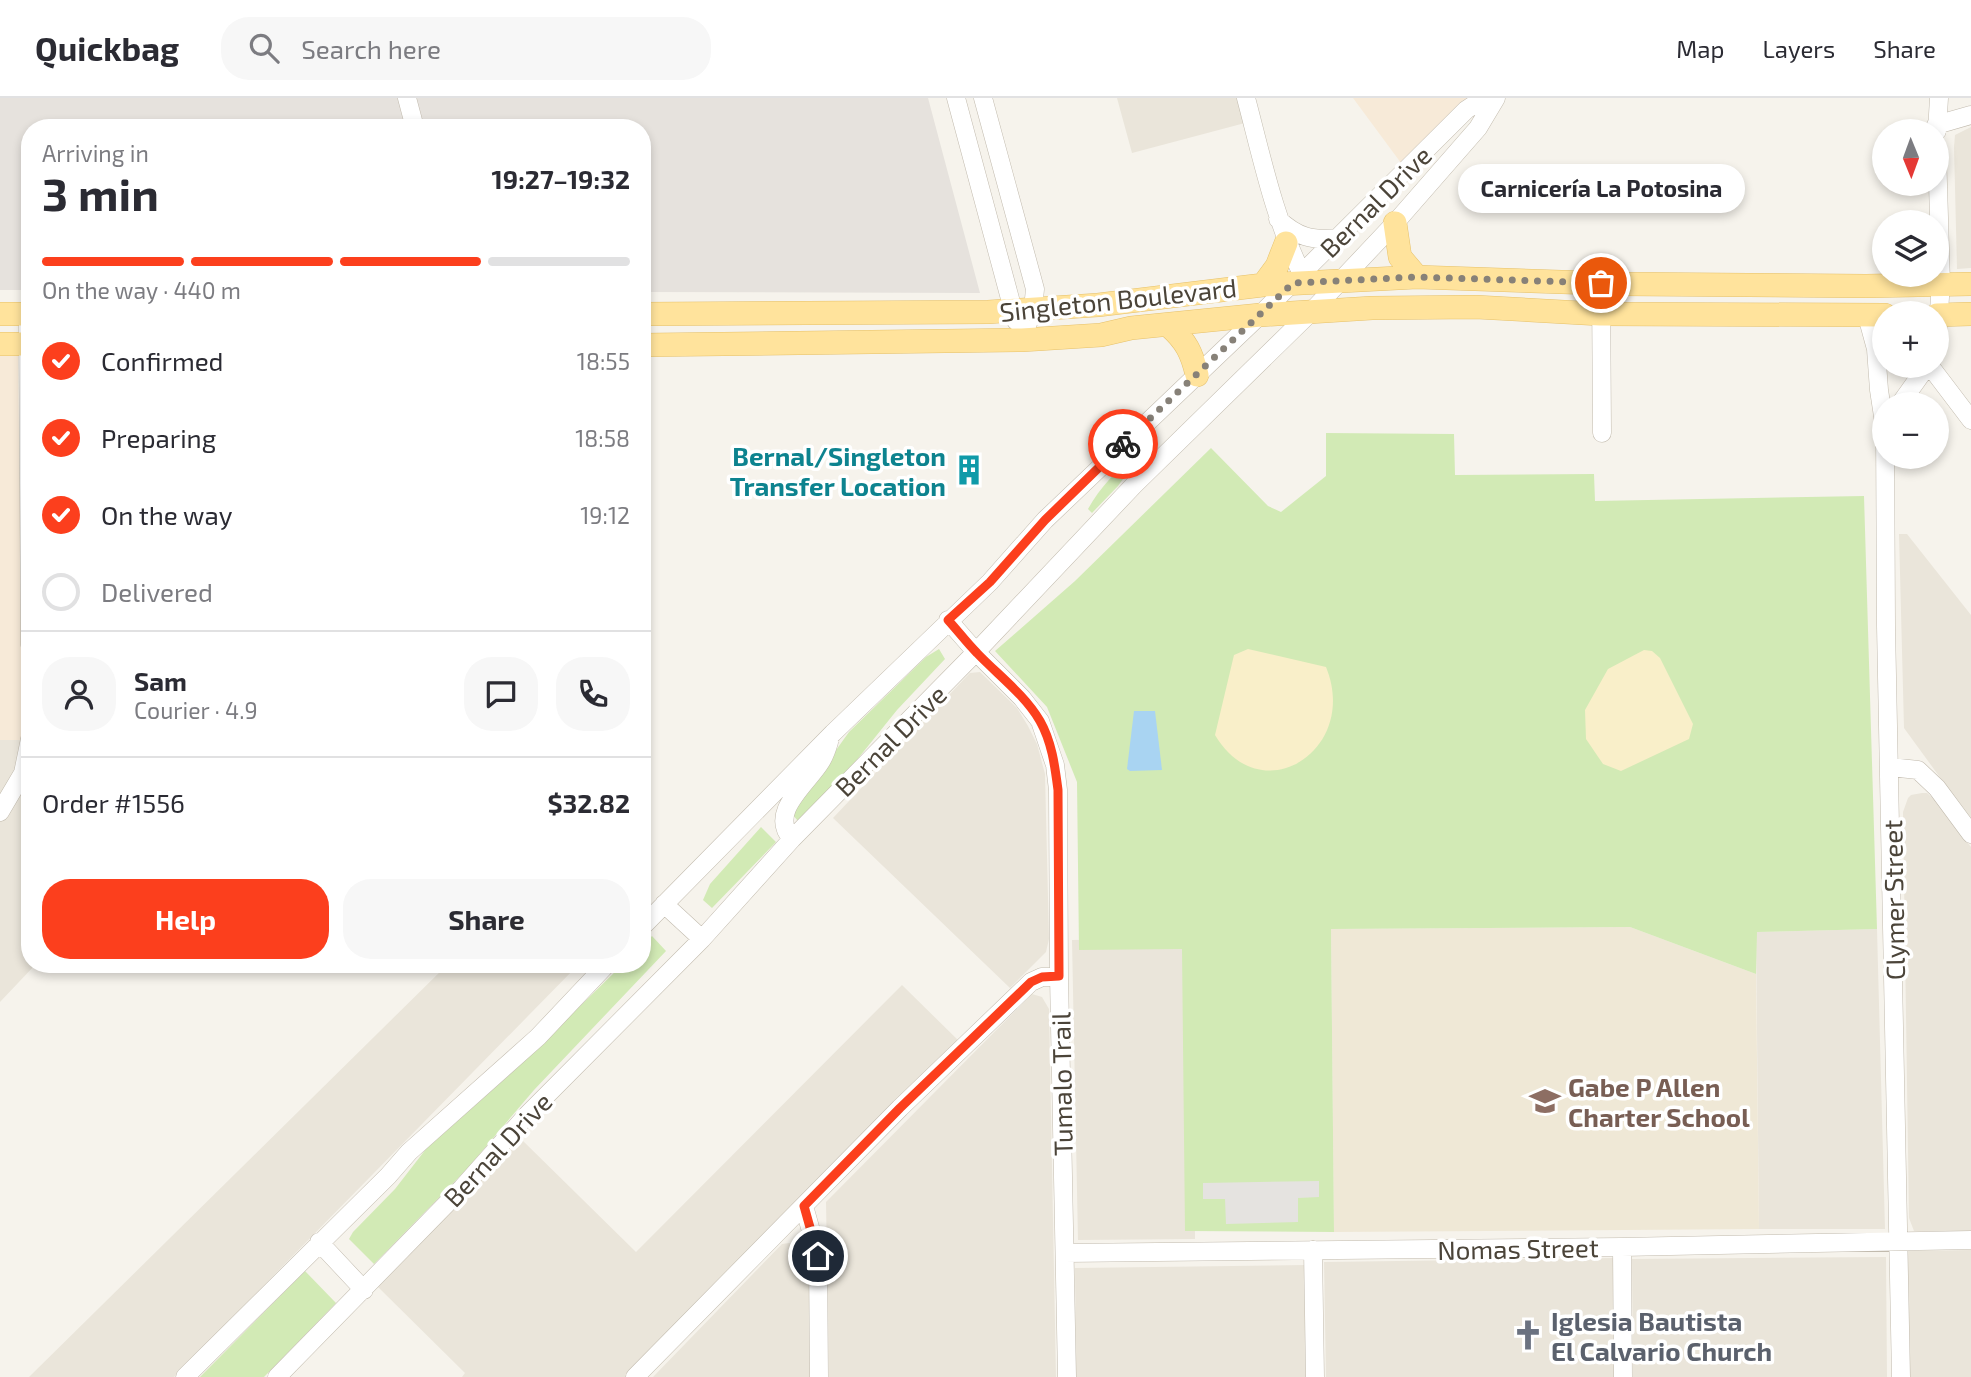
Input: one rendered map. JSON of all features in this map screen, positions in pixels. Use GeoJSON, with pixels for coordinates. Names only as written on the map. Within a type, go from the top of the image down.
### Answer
{"type":"FeatureCollection","features":[{"type":"Feature","properties":{"kind":"main road"},"geometry":{"type":"LineString","coordinates":[[1395,223],[1400,257],[1417,277]]}},
{"type":"Feature","properties":{"kind":"main road"},"geometry":{"type":"LineString","coordinates":[[1263,285],[1278,266],[1286,243]]}},
{"type":"Feature","properties":{"kind":"main road","name":"Singleton Boulevard"},"geometry":{"type":"LineString","coordinates":[[651,314],[852,314],[1023,310],[1098,305],[1263,285],[1297,278],[1417,277],[1601,283],[1872,286]]}},
{"type":"Feature","properties":{"kind":"main road","name":"Singleton Boulevard"},"geometry":{"type":"LineString","coordinates":[[1949,284],[1971,284]]}},
{"type":"Feature","properties":{"kind":"main road","name":"Singleton Boulevard"},"geometry":{"type":"LineString","coordinates":[[651,345],[1022,340],[1101,335],[1131,328],[1312,311],[1476,307],[1600,314],[1872,316]]}},
{"type":"Feature","properties":{"kind":"main road"},"geometry":{"type":"LineString","coordinates":[[0,314],[21,314]]}},
{"type":"Feature","properties":{"kind":"main road"},"geometry":{"type":"LineString","coordinates":[[1949,319],[1971,314]]}},
{"type":"Feature","properties":{"kind":"main road"},"geometry":{"type":"LineString","coordinates":[[1169,326],[1182,338],[1191,352],[1197,375]]}},
{"type":"Feature","properties":{"kind":"main road"},"geometry":{"type":"LineString","coordinates":[[0,344],[21,344]]}},
{"type":"Feature","properties":{"kind":"street"},"geometry":{"type":"LineString","coordinates":[[407,98],[413,119]]}},
{"type":"Feature","properties":{"kind":"street"},"geometry":{"type":"LineString","coordinates":[[956,98],[1023,310],[1022,340]]}},
{"type":"Feature","properties":{"kind":"street"},"geometry":{"type":"LineString","coordinates":[[983,98],[1035,289],[1023,310]]}},
{"type":"Feature","properties":{"kind":"street"},"geometry":{"type":"LineString","coordinates":[[1246,98],[1278,219],[1297,278]]}},
{"type":"Feature","properties":{"kind":"street","name":"Bernal Drive"},"geometry":{"type":"LineString","coordinates":[[651,918],[833,733],[990,582],[1045,520],[1260,315],[1466,110],[1484,98]]}},
{"type":"Feature","properties":{"kind":"street","name":"Bernal Drive"},"geometry":{"type":"LineString","coordinates":[[277,1377],[463,1188],[527,1115],[702,939],[792,839],[976,652],[1134,485],[1312,311],[1395,223],[1478,128],[1496,98]]}},
{"type":"Feature","properties":{"kind":"street"},"geometry":{"type":"LineString","coordinates":[[1938,119],[1939,98]]}},
{"type":"Feature","properties":{"kind":"street"},"geometry":{"type":"LineString","coordinates":[[1950,123],[1971,116]]}},
{"type":"Feature","properties":{"kind":"street"},"geometry":{"type":"LineString","coordinates":[[1278,219],[1295,234],[1307,239],[1339,238]]}},
{"type":"Feature","properties":{"kind":"street"},"geometry":{"type":"LineString","coordinates":[[1601,283],[1602,433]]}},
{"type":"Feature","properties":{"kind":"street"},"geometry":{"type":"LineString","coordinates":[[1909,392],[1920,378]]}},
{"type":"Feature","properties":{"kind":"street"},"geometry":{"type":"LineString","coordinates":[[1938,378],[1971,420]]}},
{"type":"Feature","properties":{"kind":"street","name":"Clymer Street"},"geometry":{"type":"LineString","coordinates":[[1885,469],[1900,1377]]}},
{"type":"Feature","properties":{"kind":"street","name":"Tumalo Trail"},"geometry":{"type":"LineString","coordinates":[[948,620],[1022,698],[1040,721],[1055,765],[1058,790],[1067,1377]]}},
{"type":"Feature","properties":{"kind":"street"},"geometry":{"type":"LineString","coordinates":[[792,839],[785,831],[783,817],[787,807],[822,760],[833,733]]}},
{"type":"Feature","properties":{"kind":"street"},"geometry":{"type":"LineString","coordinates":[[1891,766],[1918,770],[1937,788],[1971,834]]}},
{"type":"Feature","properties":{"kind":"street"},"geometry":{"type":"LineString","coordinates":[[0,812],[21,775]]}},
{"type":"Feature","properties":{"kind":"street"},"geometry":{"type":"LineString","coordinates":[[664,904],[702,939]]}},
{"type":"Feature","properties":{"kind":"street","name":"Bernal Drive"},"geometry":{"type":"LineString","coordinates":[[185,1377],[409,1152],[538,1037],[598,973]]}},
{"type":"Feature","properties":{"kind":"street"},"geometry":{"type":"LineString","coordinates":[[635,1377],[900,1108],[1031,982],[1042,977],[1059,976]]}},
{"type":"Feature","properties":{"kind":"street"},"geometry":{"type":"LineString","coordinates":[[804,1206],[818,1256],[820,1377]]}},
{"type":"Feature","properties":{"kind":"street","name":"Nomas Street"},"geometry":{"type":"LineString","coordinates":[[1065,1253],[1971,1240]]}},
{"type":"Feature","properties":{"kind":"street"},"geometry":{"type":"LineString","coordinates":[[319,1242],[364,1290]]}},
{"type":"Feature","properties":{"kind":"street"},"geometry":{"type":"LineString","coordinates":[[1622,1247],[1623,1377]]}},
{"type":"Feature","properties":{"kind":"street"},"geometry":{"type":"LineString","coordinates":[[1313,1250],[1315,1377]]}},
{"type":"Feature","properties":{"kind":"shaded area"},"geometry":{"type":"Polygon","coordinates":[[[0,98],[928,98],[980,293],[651,292],[651,119],[21,119],[21,290],[0,290],[0,98]]]}},
{"type":"Feature","properties":{"kind":"shaded area"},"geometry":{"type":"Polygon","coordinates":[[[1117,98],[1238,98],[1245,123],[1132,153],[1117,98]]]}},
{"type":"Feature","properties":{"kind":"shaded area"},"geometry":{"type":"Polygon","coordinates":[[[1353,98],[1470,98],[1401,163],[1353,98]]]}},
{"type":"Feature","properties":{"kind":"shaded area"},"geometry":{"type":"Polygon","coordinates":[[[1971,127],[1971,268],[1957,269],[1955,135],[1971,127]]]}},
{"type":"Feature","properties":{"kind":"shaded area"},"geometry":{"type":"Polygon","coordinates":[[[18,353],[21,740],[0,740],[0,354],[18,353]]]}},
{"type":"Feature","properties":{"kind":"shaded area"},"geometry":{"type":"Polygon","coordinates":[[[1899,534],[1907,534],[1971,615],[1971,820],[1904,728],[1899,534]]]}},
{"type":"Feature","properties":{"kind":"shaded area"},"geometry":{"type":"Polygon","coordinates":[[[980,672],[1017,708],[1037,744],[1045,774],[1049,939],[1046,952],[1010,988],[833,818],[970,673],[980,672]]]}},
{"type":"Feature","properties":{"kind":"shaded area"},"geometry":{"type":"Polygon","coordinates":[[[0,740],[21,740],[16,766],[0,800],[0,740]]]}},
{"type":"Feature","properties":{"kind":"shaded area"},"geometry":{"type":"Polygon","coordinates":[[[21,788],[21,973],[27,973],[0,1002],[0,811],[21,788]]]}},
{"type":"Feature","properties":{"kind":"shaded area"},"geometry":{"type":"Polygon","coordinates":[[[1927,793],[1935,800],[1971,847],[1971,1232],[1914,1231],[1909,1218],[1903,812],[1911,795],[1927,793]]]}},
{"type":"Feature","properties":{"kind":"shaded area","name":"Gabe P Allen Charter School"},"geometry":{"type":"Polygon","coordinates":[[[1630,927],[1756,974],[1759,1229],[1334,1232],[1331,929],[1630,927]]]}},
{"type":"Feature","properties":{"kind":"shaded area"},"geometry":{"type":"Polygon","coordinates":[[[1877,929],[1885,1229],[1759,1229],[1756,932],[1877,929]]]}},
{"type":"Feature","properties":{"kind":"shaded area"},"geometry":{"type":"Polygon","coordinates":[[[1193,938],[1195,1239],[1078,1240],[1072,940],[1193,938]]]}},
{"type":"Feature","properties":{"kind":"shaded area"},"geometry":{"type":"Polygon","coordinates":[[[439,973],[570,973],[174,1377],[29,1377],[439,973]]]}},
{"type":"Feature","properties":{"kind":"shaded area"},"geometry":{"type":"Polygon","coordinates":[[[902,985],[962,1044],[630,1377],[462,1377],[465,1373],[376,1285],[521,1139],[636,1252],[902,985]]]}},
{"type":"Feature","properties":{"kind":"shaded area"},"geometry":{"type":"Polygon","coordinates":[[[1032,994],[1042,997],[1049,1009],[1056,1377],[829,1377],[826,1202],[1032,994]]]}},
{"type":"Feature","properties":{"kind":"shaded area"},"geometry":{"type":"Polygon","coordinates":[[[1319,1181],[1319,1197],[1298,1198],[1298,1222],[1226,1224],[1225,1199],[1203,1199],[1203,1183],[1319,1181]]]}},
{"type":"Feature","properties":{"kind":"shaded area"},"geometry":{"type":"Polygon","coordinates":[[[782,1244],[800,1246],[808,1255],[811,1377],[653,1377],[782,1244]]]}},
{"type":"Feature","properties":{"kind":"shaded area"},"geometry":{"type":"Polygon","coordinates":[[[1971,1250],[1971,1377],[1907,1377],[1906,1251],[1971,1250]]]}},
{"type":"Feature","properties":{"kind":"shaded area"},"geometry":{"type":"Polygon","coordinates":[[[1886,1257],[1887,1377],[1633,1377],[1632,1259],[1886,1257]]]}},
{"type":"Feature","properties":{"kind":"shaded area"},"geometry":{"type":"Polygon","coordinates":[[[1613,1258],[1615,1377],[1326,1377],[1324,1262],[1613,1258]]]}},
{"type":"Feature","properties":{"kind":"shaded area"},"geometry":{"type":"Polygon","coordinates":[[[1305,1265],[1306,1377],[1076,1377],[1075,1268],[1305,1265]]]}},
{"type":"Feature","properties":{"kind":"green space"},"geometry":{"type":"Polygon","coordinates":[[[1326,433],[1454,434],[1455,475],[1594,474],[1595,501],[1864,496],[1877,929],[1757,932],[1756,974],[1630,927],[1331,929],[1334,1232],[1185,1231],[1182,949],[1079,950],[1077,782],[1047,707],[995,651],[1075,581],[1211,448],[1268,506],[1281,512],[1326,476],[1326,433]]]}},
{"type":"Feature","properties":{"kind":"green space"},"geometry":{"type":"Polygon","coordinates":[[[1136,452],[1140,455],[1118,486],[1092,513],[1088,509],[1098,493],[1136,452]]]}},
{"type":"Feature","properties":{"kind":"green space"},"geometry":{"type":"Polygon","coordinates":[[[939,649],[945,659],[897,710],[852,766],[798,821],[791,813],[849,732],[926,657],[939,649]]]}},
{"type":"Feature","properties":{"kind":"green space"},"geometry":{"type":"Polygon","coordinates":[[[761,827],[776,842],[712,908],[703,900],[710,884],[761,827]]]}},
{"type":"Feature","properties":{"kind":"green space"},"geometry":{"type":"Polygon","coordinates":[[[651,937],[666,951],[651,967],[651,937]]]}},
{"type":"Feature","properties":{"kind":"green space"},"geometry":{"type":"Polygon","coordinates":[[[614,973],[645,973],[534,1090],[466,1170],[374,1264],[349,1239],[353,1232],[395,1189],[426,1149],[518,1067],[614,973]]]}},
{"type":"Feature","properties":{"kind":"green space"},"geometry":{"type":"Polygon","coordinates":[[[305,1271],[336,1303],[264,1377],[200,1377],[305,1271]]]}},
{"type":"Feature","properties":{"kind":"sand"},"geometry":{"type":"Polygon","coordinates":[[[1248,649],[1326,667],[1333,697],[1329,724],[1318,746],[1301,761],[1279,770],[1257,769],[1234,758],[1215,735],[1234,655],[1248,649]]]}},
{"type":"Feature","properties":{"kind":"sand"},"geometry":{"type":"Polygon","coordinates":[[[1644,650],[1652,651],[1660,658],[1693,724],[1689,739],[1621,771],[1603,764],[1586,739],[1585,710],[1608,669],[1644,650]]]}},
{"type":"Feature","properties":{"kind":"water"},"geometry":{"type":"Polygon","coordinates":[[[1134,711],[1155,711],[1162,770],[1127,769],[1134,711]]]}},
{"type":"Feature","properties":{"kind":"way so far"},"geometry":{"type":"LineString","coordinates":[[1123,444],[1293,283],[1417,277],[1601,283]]}},
{"type":"Feature","properties":{"kind":"place","name":"Carnicería La Potosina"},"geometry":{"type":"Point","coordinates":[1601,283]}},
{"type":"Feature","properties":{"kind":"place","name":"Bernal/Singleton Transfer Location"},"geometry":{"type":"Point","coordinates":[969,470]}},
{"type":"Feature","properties":{"kind":"place","name":"Gabe P Allen Charter School"},"geometry":{"type":"Point","coordinates":[1545,1101]}},
{"type":"Feature","properties":{"kind":"place","name":"Iglesia Bautista El Calvario Church"},"geometry":{"type":"Point","coordinates":[1528,1335]}},
{"type":"Feature","properties":{"kind":"route"},"geometry":{"type":"LineString","coordinates":[[818,1256],[804,1206],[900,1108],[1031,982],[1042,977],[1059,976],[1058,790],[1055,765],[1048,742],[1040,721],[1022,698],[948,620],[990,582],[1045,520],[1123,444]]}}]}
